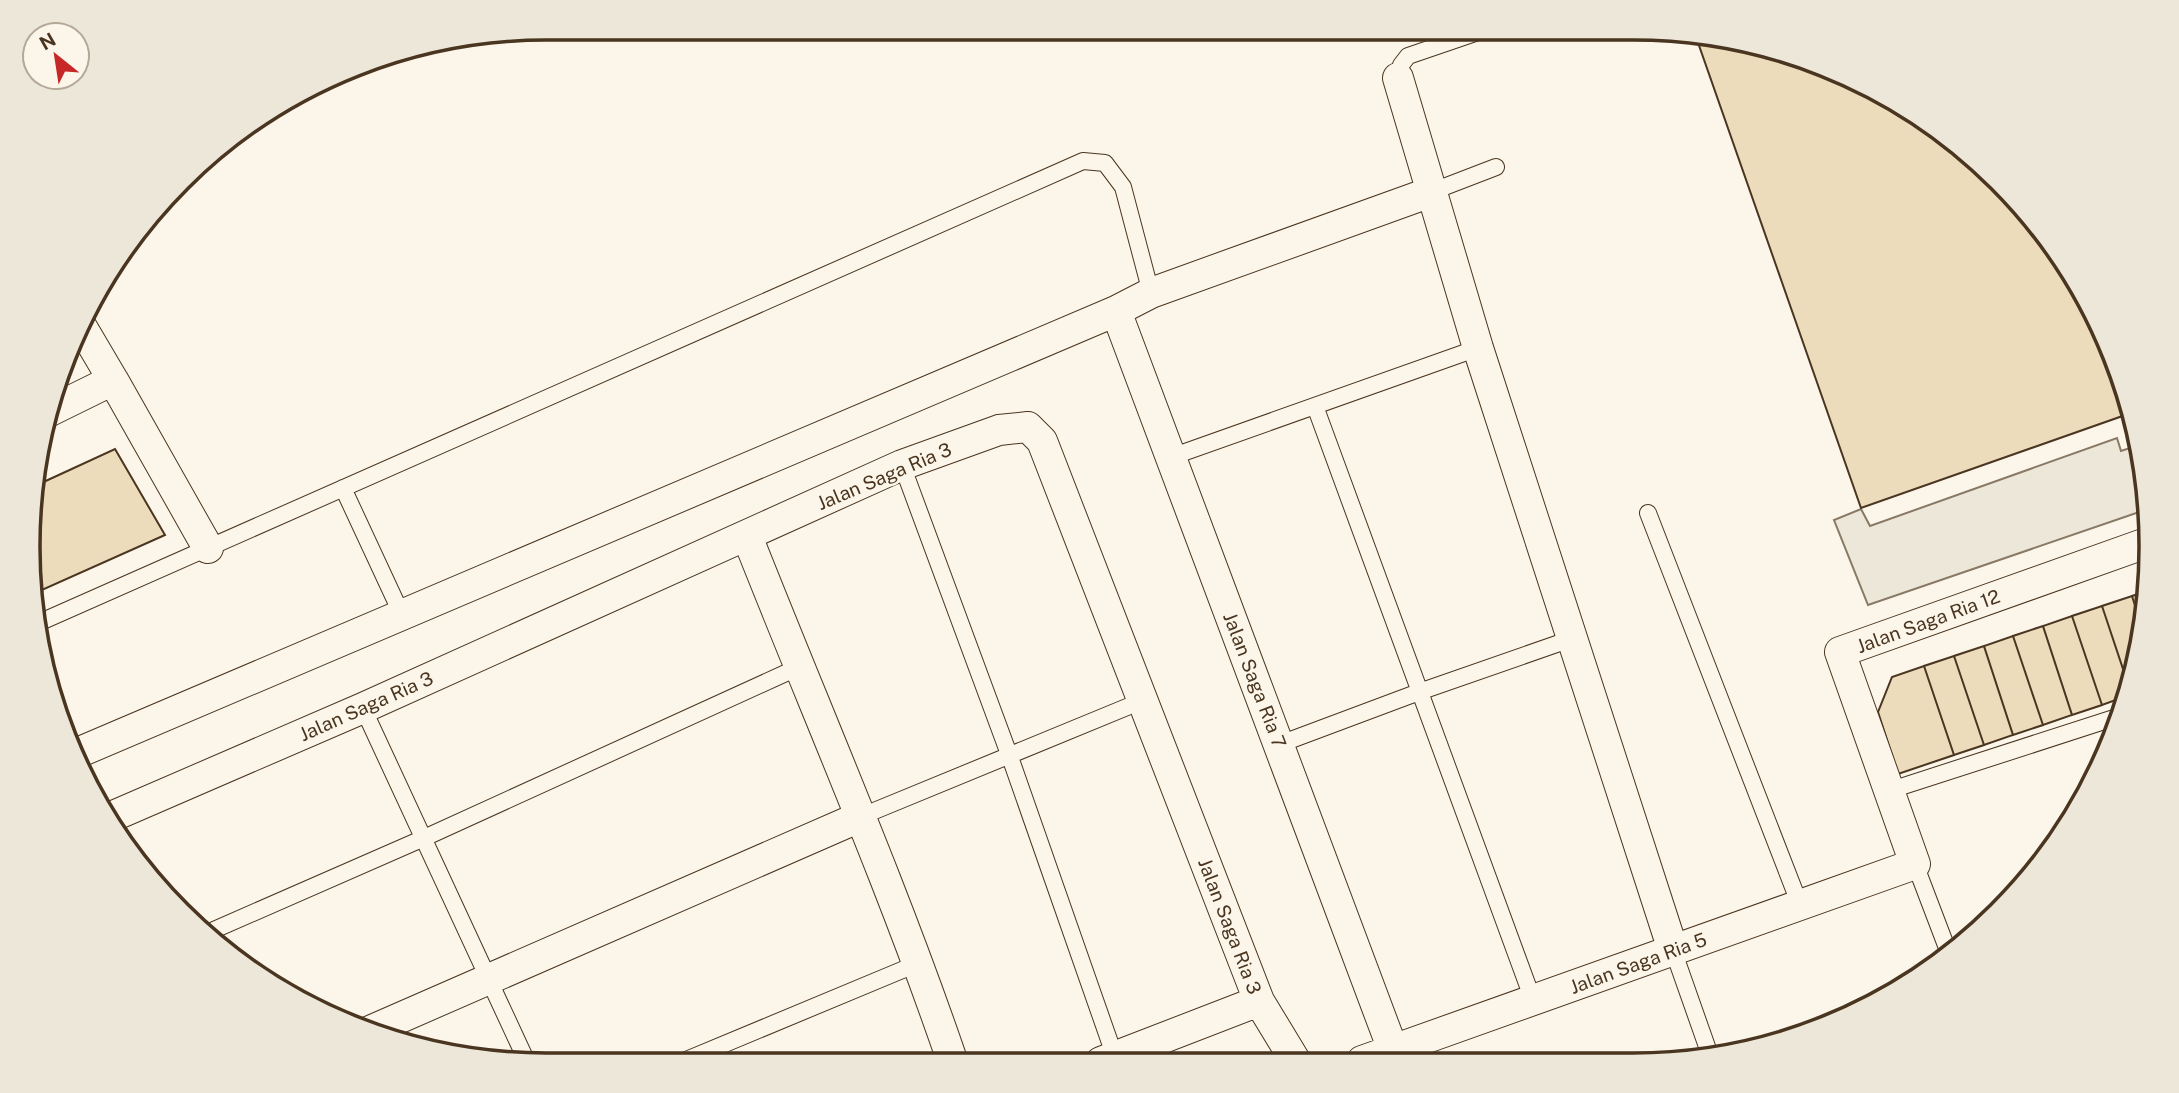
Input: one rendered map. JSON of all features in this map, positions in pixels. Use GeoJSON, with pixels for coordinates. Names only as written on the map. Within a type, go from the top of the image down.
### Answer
{"type":"FeatureCollection","features":[{"type":"Feature","properties":{"kind":"street"},"geometry":{"type":"LineString","coordinates":[[1398,78],[1478,348],[1673,950]]}},
{"type":"Feature","properties":{"kind":"street"},"geometry":{"type":"LineString","coordinates":[[84,750],[1116,311],[1151,293],[1431,192]]}},
{"type":"Feature","properties":{"kind":"street","name":"Jalan Saga Ria 7"},"geometry":{"type":"LineString","coordinates":[[1116,311],[1393,1050]]}},
{"type":"Feature","properties":{"kind":"street"},"geometry":{"type":"LineString","coordinates":[[87,335],[208,548]]}},
{"type":"Feature","properties":{"kind":"street"},"geometry":{"type":"LineString","coordinates":[[61,406],[113,380]]}},
{"type":"Feature","properties":{"kind":"street","name":"Jalan Saga Ria 3"},"geometry":{"type":"LineString","coordinates":[[117,814],[363,708],[902,465],[999,430],[1028,427],[1042,441],[1259,1002],[1290,1053]]}},
{"type":"Feature","properties":{"kind":"street"},"geometry":{"type":"LineString","coordinates":[[747,536],[862,816],[919,963],[950,1053]]}},
{"type":"Feature","properties":{"kind":"street","name":"Jalan Saga Ria 12"},"geometry":{"type":"LineString","coordinates":[[1915,864],[1840,652],[2139,546]]}},
{"type":"Feature","properties":{"kind":"street"},"geometry":{"type":"LineString","coordinates":[[383,1025],[862,816]]}},
{"type":"Feature","properties":{"kind":"street","name":"Jalan Saga Ria 5"},"geometry":{"type":"LineString","coordinates":[[1385,1053],[1915,864]]}},
{"type":"Feature","properties":{"kind":"street"},"geometry":{"type":"LineString","coordinates":[[1126,1053],[1259,1002]]}},
{"type":"Feature","properties":{"kind":"lane"},"geometry":{"type":"LineString","coordinates":[[1398,78],[1401,65],[1408,56],[1455,40]]}},
{"type":"Feature","properties":{"kind":"lane"},"geometry":{"type":"LineString","coordinates":[[46,620],[1083,161],[1105,163],[1123,187],[1151,293]]}},
{"type":"Feature","properties":{"kind":"lane"},"geometry":{"type":"LineString","coordinates":[[1431,192],[1496,167]]}},
{"type":"Feature","properties":{"kind":"lane"},"geometry":{"type":"LineString","coordinates":[[1171,457],[1478,348]]}},
{"type":"Feature","properties":{"kind":"lane"},"geometry":{"type":"LineString","coordinates":[[1315,406],[1533,1000]]}},
{"type":"Feature","properties":{"kind":"lane"},"geometry":{"type":"LineString","coordinates":[[902,465],[1010,757],[1106,1053]]}},
{"type":"Feature","properties":{"kind":"lane"},"geometry":{"type":"LineString","coordinates":[[343,488],[402,615]]}},
{"type":"Feature","properties":{"kind":"lane"},"geometry":{"type":"LineString","coordinates":[[1648,513],[1800,905]]}},
{"type":"Feature","properties":{"kind":"lane"},"geometry":{"type":"LineString","coordinates":[[1280,744],[1572,639]]}},
{"type":"Feature","properties":{"kind":"lane"},"geometry":{"type":"LineString","coordinates":[[216,929],[424,838],[799,667]]}},
{"type":"Feature","properties":{"kind":"lane"},"geometry":{"type":"LineString","coordinates":[[862,816],[1144,700]]}},
{"type":"Feature","properties":{"kind":"lane"},"geometry":{"type":"LineString","coordinates":[[363,708],[523,1052]]}},
{"type":"Feature","properties":{"kind":"lane"},"geometry":{"type":"LineString","coordinates":[[1888,791],[2108,720]]}},
{"type":"Feature","properties":{"kind":"lane"},"geometry":{"type":"LineString","coordinates":[[1915,864],[1946,944]]}},
{"type":"Feature","properties":{"kind":"lane"},"geometry":{"type":"LineString","coordinates":[[1673,950],[1707,1047]]}},
{"type":"Feature","properties":{"kind":"lane"},"geometry":{"type":"LineString","coordinates":[[703,1053],[919,963]]}},
{"type":"Feature","properties":{"kind":"shaded area"},"geometry":{"type":"Polygon","coordinates":[[[2117,438],[2121,451],[2129,448],[2138,512],[1868,605],[1834,520],[1861,509],[1870,526],[2117,438]]]}},
{"type":"Feature","properties":{"kind":"building"},"geometry":{"type":"Polygon","coordinates":[[[1699,45],[1764,58],[1826,79],[1886,108],[1941,145],[1990,189],[2034,238],[2071,293],[2087,323],[2112,384],[2121,416],[1861,508],[1699,45]]]}},
{"type":"Feature","properties":{"kind":"building"},"geometry":{"type":"Polygon","coordinates":[[[115,449],[165,535],[42,590],[40,546],[45,481],[115,449]]]}},
{"type":"Feature","properties":{"kind":"building"},"geometry":{"type":"Polygon","coordinates":[[[2132,596],[2134,613],[2123,669],[2102,606],[2132,596]]]}},
{"type":"Feature","properties":{"kind":"building"},"geometry":{"type":"Polygon","coordinates":[[[2102,606],[2123,669],[2114,701],[2102,705],[2072,616],[2102,606]]]}},
{"type":"Feature","properties":{"kind":"building"},"geometry":{"type":"Polygon","coordinates":[[[2072,616],[2102,705],[2072,715],[2043,626],[2072,616]]]}},
{"type":"Feature","properties":{"kind":"building"},"geometry":{"type":"Polygon","coordinates":[[[2043,626],[2072,715],[2043,725],[2013,636],[2043,626]]]}},
{"type":"Feature","properties":{"kind":"building"},"geometry":{"type":"Polygon","coordinates":[[[2013,636],[2043,725],[2013,735],[1984,646],[2013,636]]]}},
{"type":"Feature","properties":{"kind":"building"},"geometry":{"type":"Polygon","coordinates":[[[1984,646],[2013,735],[1984,745],[1954,656],[1984,646]]]}},
{"type":"Feature","properties":{"kind":"building"},"geometry":{"type":"Polygon","coordinates":[[[1954,656],[1984,745],[1954,755],[1924,666],[1954,656]]]}},
{"type":"Feature","properties":{"kind":"building"},"geometry":{"type":"Polygon","coordinates":[[[1924,666],[1954,755],[1898,774],[1878,712],[1892,677],[1924,666]]]}}]}
